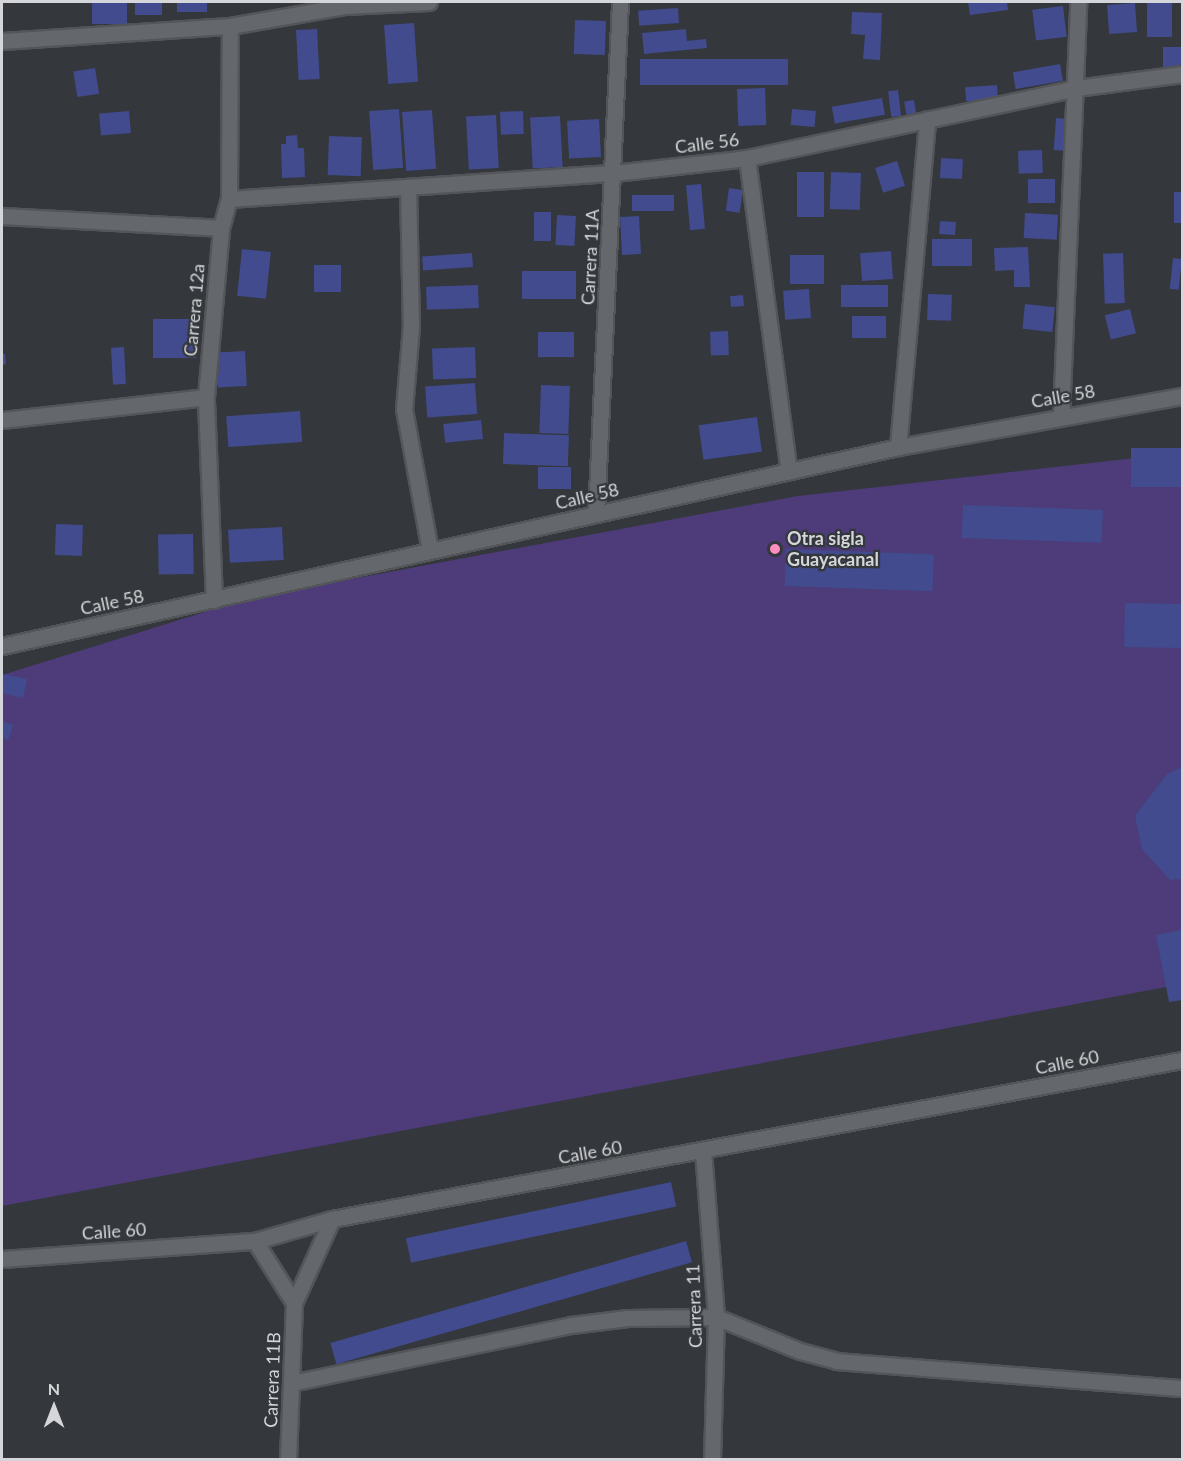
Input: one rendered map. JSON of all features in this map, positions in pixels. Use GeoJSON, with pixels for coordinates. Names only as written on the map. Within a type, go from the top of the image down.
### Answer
{"type":"FeatureCollection","features":[{"type":"Feature","properties":{"kind":"street"},"geometry":{"type":"LineString","coordinates":[[2,41],[230,26],[345,6],[429,2]]}},
{"type":"Feature","properties":{"kind":"street","name":"Carrera 11A"},"geometry":{"type":"LineString","coordinates":[[596,514],[614,173],[620,2]]}},
{"type":"Feature","properties":{"kind":"street"},"geometry":{"type":"LineString","coordinates":[[1061,416],[1078,2]]}},
{"type":"Feature","properties":{"kind":"street","name":"Carrera 12a"},"geometry":{"type":"LineString","coordinates":[[213,600],[206,397],[221,228],[230,199],[230,26]]}},
{"type":"Feature","properties":{"kind":"street","name":"Calle 56"},"geometry":{"type":"LineString","coordinates":[[230,199],[614,173],[747,158],[1076,88],[1182,74]]}},
{"type":"Feature","properties":{"kind":"street"},"geometry":{"type":"LineString","coordinates":[[898,447],[927,118]]}},
{"type":"Feature","properties":{"kind":"street"},"geometry":{"type":"LineString","coordinates":[[747,158],[789,471]]}},
{"type":"Feature","properties":{"kind":"street"},"geometry":{"type":"LineString","coordinates":[[408,187],[411,326],[404,409],[430,551]]}},
{"type":"Feature","properties":{"kind":"street"},"geometry":{"type":"LineString","coordinates":[[2,216],[221,228]]}},
{"type":"Feature","properties":{"kind":"street","name":"Calle 58"},"geometry":{"type":"LineString","coordinates":[[2,646],[898,447],[1182,396]]}},
{"type":"Feature","properties":{"kind":"street"},"geometry":{"type":"LineString","coordinates":[[2,420],[206,397]]}},
{"type":"Feature","properties":{"kind":"street","name":"Calle 60"},"geometry":{"type":"LineString","coordinates":[[2,1259],[255,1241],[332,1219],[1182,1060]]}},
{"type":"Feature","properties":{"kind":"street","name":"Carrera 11"},"geometry":{"type":"LineString","coordinates":[[703,1150],[716,1317],[712,1460]]}},
{"type":"Feature","properties":{"kind":"street","name":"Carrera 11B"},"geometry":{"type":"LineString","coordinates":[[288,1460],[294,1303],[332,1219]]}},
{"type":"Feature","properties":{"kind":"street"},"geometry":{"type":"LineString","coordinates":[[255,1241],[294,1303]]}},
{"type":"Feature","properties":{"kind":"street"},"geometry":{"type":"LineString","coordinates":[[291,1383],[571,1326],[628,1318],[716,1317],[800,1351],[837,1361],[1182,1388]]}},
{"type":"Feature","properties":{"kind":"shaded area"},"geometry":{"type":"Polygon","coordinates":[[[1182,449],[1182,984],[2,1206],[2,675],[250,598],[798,496],[1144,457],[1182,449]]]}},
{"type":"Feature","properties":{"kind":"building"},"geometry":{"type":"Polygon","coordinates":[[[92,2],[127,2],[127,24],[92,24],[92,2]]]}},
{"type":"Feature","properties":{"kind":"building"},"geometry":{"type":"Polygon","coordinates":[[[135,2],[162,2],[162,15],[135,15],[135,2]]]}},
{"type":"Feature","properties":{"kind":"building"},"geometry":{"type":"Polygon","coordinates":[[[177,2],[207,2],[207,12],[177,12],[177,2]]]}},
{"type":"Feature","properties":{"kind":"building"},"geometry":{"type":"Polygon","coordinates":[[[968,2],[1007,2],[1008,10],[970,15],[968,2]]]}},
{"type":"Feature","properties":{"kind":"building"},"geometry":{"type":"Polygon","coordinates":[[[1147,2],[1172,2],[1172,37],[1147,37],[1147,2]]]}},
{"type":"Feature","properties":{"kind":"building"},"geometry":{"type":"Polygon","coordinates":[[[1135,3],[1137,32],[1109,34],[1107,5],[1135,3]]]}},
{"type":"Feature","properties":{"kind":"building"},"geometry":{"type":"Polygon","coordinates":[[[1063,6],[1067,37],[1036,41],[1032,10],[1063,6]]]}},
{"type":"Feature","properties":{"kind":"building"},"geometry":{"type":"Polygon","coordinates":[[[678,8],[679,23],[639,26],[638,11],[678,8]]]}},
{"type":"Feature","properties":{"kind":"building"},"geometry":{"type":"Polygon","coordinates":[[[852,12],[882,13],[880,60],[863,59],[865,35],[851,34],[852,12]]]}},
{"type":"Feature","properties":{"kind":"building"},"geometry":{"type":"Polygon","coordinates":[[[575,20],[606,21],[605,55],[574,54],[575,20]]]}},
{"type":"Feature","properties":{"kind":"building"},"geometry":{"type":"Polygon","coordinates":[[[414,23],[418,82],[388,84],[384,25],[414,23]]]}},
{"type":"Feature","properties":{"kind":"building"},"geometry":{"type":"Polygon","coordinates":[[[317,29],[320,79],[299,80],[296,30],[317,29]]]}},
{"type":"Feature","properties":{"kind":"building"},"geometry":{"type":"Polygon","coordinates":[[[686,29],[687,41],[706,39],[707,48],[644,54],[642,33],[686,29]]]}},
{"type":"Feature","properties":{"kind":"building"},"geometry":{"type":"Polygon","coordinates":[[[1163,47],[1182,47],[1182,71],[1163,71],[1163,47]]]}},
{"type":"Feature","properties":{"kind":"building"},"geometry":{"type":"Polygon","coordinates":[[[640,59],[788,59],[788,85],[640,85],[640,59]]]}},
{"type":"Feature","properties":{"kind":"building"},"geometry":{"type":"Polygon","coordinates":[[[1060,64],[1063,81],[1016,89],[1013,72],[1060,64]]]}},
{"type":"Feature","properties":{"kind":"building"},"geometry":{"type":"Polygon","coordinates":[[[95,68],[99,94],[77,97],[73,71],[95,68]]]}},
{"type":"Feature","properties":{"kind":"building"},"geometry":{"type":"Polygon","coordinates":[[[997,85],[998,99],[966,101],[965,87],[997,85]]]}},
{"type":"Feature","properties":{"kind":"building"},"geometry":{"type":"Polygon","coordinates":[[[765,88],[766,125],[738,126],[737,89],[765,88]]]}},
{"type":"Feature","properties":{"kind":"building"},"geometry":{"type":"Polygon","coordinates":[[[898,90],[901,116],[891,117],[888,91],[898,90]]]}},
{"type":"Feature","properties":{"kind":"building"},"geometry":{"type":"Polygon","coordinates":[[[882,98],[885,115],[835,124],[832,107],[882,98]]]}},
{"type":"Feature","properties":{"kind":"building"},"geometry":{"type":"Polygon","coordinates":[[[914,100],[916,113],[906,114],[904,102],[914,100]]]}},
{"type":"Feature","properties":{"kind":"building"},"geometry":{"type":"Polygon","coordinates":[[[399,109],[403,168],[373,170],[369,111],[399,109]]]}},
{"type":"Feature","properties":{"kind":"building"},"geometry":{"type":"Polygon","coordinates":[[[792,109],[816,111],[815,127],[791,125],[792,109]]]}},
{"type":"Feature","properties":{"kind":"building"},"geometry":{"type":"Polygon","coordinates":[[[432,110],[436,169],[406,171],[402,112],[432,110]]]}},
{"type":"Feature","properties":{"kind":"building"},"geometry":{"type":"Polygon","coordinates":[[[129,111],[131,133],[101,136],[99,114],[129,111]]]}},
{"type":"Feature","properties":{"kind":"building"},"geometry":{"type":"Polygon","coordinates":[[[523,111],[524,134],[501,135],[500,112],[523,111]]]}},
{"type":"Feature","properties":{"kind":"building"},"geometry":{"type":"Polygon","coordinates":[[[496,115],[499,168],[469,169],[466,117],[496,115]]]}},
{"type":"Feature","properties":{"kind":"building"},"geometry":{"type":"Polygon","coordinates":[[[560,116],[563,167],[533,169],[530,118],[560,116]]]}},
{"type":"Feature","properties":{"kind":"building"},"geometry":{"type":"Polygon","coordinates":[[[1056,118],[1072,119],[1070,151],[1054,150],[1056,118]]]}},
{"type":"Feature","properties":{"kind":"building"},"geometry":{"type":"Polygon","coordinates":[[[599,119],[601,157],[569,159],[567,121],[599,119]]]}},
{"type":"Feature","properties":{"kind":"building"},"geometry":{"type":"Polygon","coordinates":[[[297,135],[298,148],[304,148],[305,177],[282,178],[281,144],[286,144],[286,136],[297,135]]]}},
{"type":"Feature","properties":{"kind":"building"},"geometry":{"type":"Polygon","coordinates":[[[329,136],[362,137],[361,176],[328,175],[329,136]]]}},
{"type":"Feature","properties":{"kind":"building"},"geometry":{"type":"Polygon","coordinates":[[[1042,150],[1043,173],[1019,174],[1018,151],[1042,150]]]}},
{"type":"Feature","properties":{"kind":"building"},"geometry":{"type":"Polygon","coordinates":[[[941,158],[963,159],[962,179],[940,178],[941,158]]]}},
{"type":"Feature","properties":{"kind":"building"},"geometry":{"type":"Polygon","coordinates":[[[897,161],[905,186],[883,193],[875,168],[897,161]]]}},
{"type":"Feature","properties":{"kind":"building"},"geometry":{"type":"Polygon","coordinates":[[[797,172],[824,172],[824,217],[797,217],[797,172]]]}},
{"type":"Feature","properties":{"kind":"building"},"geometry":{"type":"Polygon","coordinates":[[[831,172],[861,173],[860,210],[830,209],[831,172]]]}},
{"type":"Feature","properties":{"kind":"building"},"geometry":{"type":"Polygon","coordinates":[[[1028,179],[1055,179],[1055,203],[1028,203],[1028,179]]]}},
{"type":"Feature","properties":{"kind":"building"},"geometry":{"type":"Polygon","coordinates":[[[701,184],[705,229],[690,230],[686,185],[701,184]]]}},
{"type":"Feature","properties":{"kind":"building"},"geometry":{"type":"Polygon","coordinates":[[[729,188],[743,190],[740,213],[726,211],[729,188]]]}},
{"type":"Feature","properties":{"kind":"building"},"geometry":{"type":"Polygon","coordinates":[[[1174,192],[1182,192],[1182,223],[1174,223],[1174,192]]]}},
{"type":"Feature","properties":{"kind":"building"},"geometry":{"type":"Polygon","coordinates":[[[632,195],[674,195],[674,211],[632,211],[632,195]]]}},
{"type":"Feature","properties":{"kind":"building"},"geometry":{"type":"Polygon","coordinates":[[[534,212],[551,212],[551,241],[534,241],[534,212]]]}},
{"type":"Feature","properties":{"kind":"building"},"geometry":{"type":"Polygon","coordinates":[[[1025,213],[1058,215],[1057,240],[1024,238],[1025,213]]]}},
{"type":"Feature","properties":{"kind":"building"},"geometry":{"type":"Polygon","coordinates":[[[557,215],[576,216],[574,246],[555,245],[557,215]]]}},
{"type":"Feature","properties":{"kind":"building"},"geometry":{"type":"Polygon","coordinates":[[[639,216],[641,254],[622,255],[620,217],[639,216]]]}},
{"type":"Feature","properties":{"kind":"building"},"geometry":{"type":"Polygon","coordinates":[[[940,221],[956,222],[955,235],[939,234],[940,221]]]}},
{"type":"Feature","properties":{"kind":"building"},"geometry":{"type":"Polygon","coordinates":[[[932,239],[972,239],[972,266],[932,266],[932,239]]]}},
{"type":"Feature","properties":{"kind":"building"},"geometry":{"type":"Polygon","coordinates":[[[1028,247],[1030,287],[1014,287],[1014,270],[995,271],[994,248],[1028,247]]]}},
{"type":"Feature","properties":{"kind":"building"},"geometry":{"type":"Polygon","coordinates":[[[242,249],[271,252],[266,299],[237,296],[242,249]]]}},
{"type":"Feature","properties":{"kind":"building"},"geometry":{"type":"Polygon","coordinates":[[[891,251],[893,279],[862,281],[860,253],[891,251]]]}},
{"type":"Feature","properties":{"kind":"building"},"geometry":{"type":"Polygon","coordinates":[[[472,253],[473,267],[423,270],[422,256],[472,253]]]}},
{"type":"Feature","properties":{"kind":"building"},"geometry":{"type":"Polygon","coordinates":[[[1123,253],[1125,303],[1105,304],[1103,254],[1123,253]]]}},
{"type":"Feature","properties":{"kind":"building"},"geometry":{"type":"Polygon","coordinates":[[[790,255],[824,255],[824,284],[790,284],[790,255]]]}},
{"type":"Feature","properties":{"kind":"building"},"geometry":{"type":"Polygon","coordinates":[[[1173,258],[1182,259],[1179,290],[1170,289],[1173,258]]]}},
{"type":"Feature","properties":{"kind":"building"},"geometry":{"type":"Polygon","coordinates":[[[314,265],[341,265],[341,292],[314,292],[314,265]]]}},
{"type":"Feature","properties":{"kind":"building"},"geometry":{"type":"Polygon","coordinates":[[[522,271],[576,271],[576,299],[522,299],[522,271]]]}},
{"type":"Feature","properties":{"kind":"building"},"geometry":{"type":"Polygon","coordinates":[[[478,285],[479,308],[427,310],[426,287],[478,285]]]}},
{"type":"Feature","properties":{"kind":"building"},"geometry":{"type":"Polygon","coordinates":[[[841,285],[888,285],[888,307],[841,307],[841,285]]]}},
{"type":"Feature","properties":{"kind":"building"},"geometry":{"type":"Polygon","coordinates":[[[809,289],[811,318],[785,320],[783,291],[809,289]]]}},
{"type":"Feature","properties":{"kind":"building"},"geometry":{"type":"Polygon","coordinates":[[[928,294],[952,295],[951,321],[927,320],[928,294]]]}},
{"type":"Feature","properties":{"kind":"building"},"geometry":{"type":"Polygon","coordinates":[[[743,295],[744,306],[731,307],[730,296],[743,295]]]}},
{"type":"Feature","properties":{"kind":"building"},"geometry":{"type":"Polygon","coordinates":[[[1025,304],[1055,307],[1052,332],[1022,329],[1025,304]]]}},
{"type":"Feature","properties":{"kind":"building"},"geometry":{"type":"Polygon","coordinates":[[[1130,309],[1136,333],[1111,340],[1105,315],[1130,309]]]}},
{"type":"Feature","properties":{"kind":"building"},"geometry":{"type":"Polygon","coordinates":[[[852,316],[886,316],[886,338],[852,338],[852,316]]]}},
{"type":"Feature","properties":{"kind":"building"},"geometry":{"type":"Polygon","coordinates":[[[153,319],[196,319],[196,358],[153,358],[153,319]]]}},
{"type":"Feature","properties":{"kind":"building"},"geometry":{"type":"Polygon","coordinates":[[[728,331],[729,355],[711,356],[710,332],[728,331]]]}},
{"type":"Feature","properties":{"kind":"building"},"geometry":{"type":"Polygon","coordinates":[[[538,332],[574,332],[574,357],[538,357],[538,332]]]}},
{"type":"Feature","properties":{"kind":"building"},"geometry":{"type":"Polygon","coordinates":[[[124,347],[126,384],[113,385],[111,348],[124,347]]]}},
{"type":"Feature","properties":{"kind":"building"},"geometry":{"type":"Polygon","coordinates":[[[475,347],[476,378],[433,379],[432,349],[475,347]]]}},
{"type":"Feature","properties":{"kind":"building"},"geometry":{"type":"Polygon","coordinates":[[[245,351],[247,386],[218,387],[216,353],[245,351]]]}},
{"type":"Feature","properties":{"kind":"building"},"geometry":{"type":"Polygon","coordinates":[[[2,354],[5,354],[6,364],[2,365],[2,354]]]}},
{"type":"Feature","properties":{"kind":"building"},"geometry":{"type":"Polygon","coordinates":[[[475,383],[477,414],[427,417],[425,386],[475,383]]]}},
{"type":"Feature","properties":{"kind":"building"},"geometry":{"type":"Polygon","coordinates":[[[541,385],[570,386],[568,434],[539,433],[541,385]]]}},
{"type":"Feature","properties":{"kind":"building"},"geometry":{"type":"Polygon","coordinates":[[[300,411],[302,442],[228,447],[226,416],[300,411]]]}},
{"type":"Feature","properties":{"kind":"building"},"geometry":{"type":"Polygon","coordinates":[[[757,417],[762,452],[703,460],[699,425],[757,417]]]}},
{"type":"Feature","properties":{"kind":"building"},"geometry":{"type":"Polygon","coordinates":[[[481,420],[483,439],[445,443],[443,424],[481,420]]]}},
{"type":"Feature","properties":{"kind":"building"},"geometry":{"type":"Polygon","coordinates":[[[504,433],[569,435],[568,466],[503,464],[504,433]]]}},
{"type":"Feature","properties":{"kind":"building"},"geometry":{"type":"Polygon","coordinates":[[[1131,448],[1182,448],[1182,487],[1131,487],[1131,448]]]}},
{"type":"Feature","properties":{"kind":"building"},"geometry":{"type":"Polygon","coordinates":[[[538,467],[571,467],[571,489],[538,489],[538,467]]]}},
{"type":"Feature","properties":{"kind":"building"},"geometry":{"type":"Polygon","coordinates":[[[963,505],[1103,510],[1102,543],[962,538],[963,505]]]}},
{"type":"Feature","properties":{"kind":"building"},"geometry":{"type":"Polygon","coordinates":[[[56,524],[83,525],[82,556],[55,555],[56,524]]]}},
{"type":"Feature","properties":{"kind":"building"},"geometry":{"type":"Polygon","coordinates":[[[282,527],[284,560],[230,563],[228,530],[282,527]]]}},
{"type":"Feature","properties":{"kind":"building"},"geometry":{"type":"Polygon","coordinates":[[[193,534],[194,574],[159,575],[158,535],[193,534]]]}},
{"type":"Feature","properties":{"kind":"building"},"geometry":{"type":"Polygon","coordinates":[[[786,549],[934,554],[933,591],[785,586],[786,549]]]}},
{"type":"Feature","properties":{"kind":"building"},"geometry":{"type":"Polygon","coordinates":[[[1125,603],[1182,604],[1181,648],[1124,647],[1125,603]]]}},
{"type":"Feature","properties":{"kind":"building"},"geometry":{"type":"Polygon","coordinates":[[[2,674],[27,679],[23,698],[2,693],[2,674]]]}},
{"type":"Feature","properties":{"kind":"building"},"geometry":{"type":"Polygon","coordinates":[[[2,721],[13,725],[8,740],[2,738],[2,721]]]}},
{"type":"Feature","properties":{"kind":"building"},"geometry":{"type":"Polygon","coordinates":[[[1182,767],[1182,879],[1170,880],[1142,849],[1135,816],[1167,774],[1182,767]]]}},
{"type":"Feature","properties":{"kind":"building"},"geometry":{"type":"Polygon","coordinates":[[[1182,930],[1182,1000],[1169,1002],[1156,935],[1182,930]]]}},
{"type":"Feature","properties":{"kind":"building"},"geometry":{"type":"Polygon","coordinates":[[[671,1182],[676,1206],[411,1263],[406,1238],[671,1182]]]}},
{"type":"Feature","properties":{"kind":"building"},"geometry":{"type":"Polygon","coordinates":[[[686,1241],[692,1262],[336,1364],[330,1343],[686,1241]]]}},
{"type":"Feature","properties":{"kind":"place","name":"Otra sigla Guayacanal"},"geometry":{"type":"Point","coordinates":[775,549]}}]}
